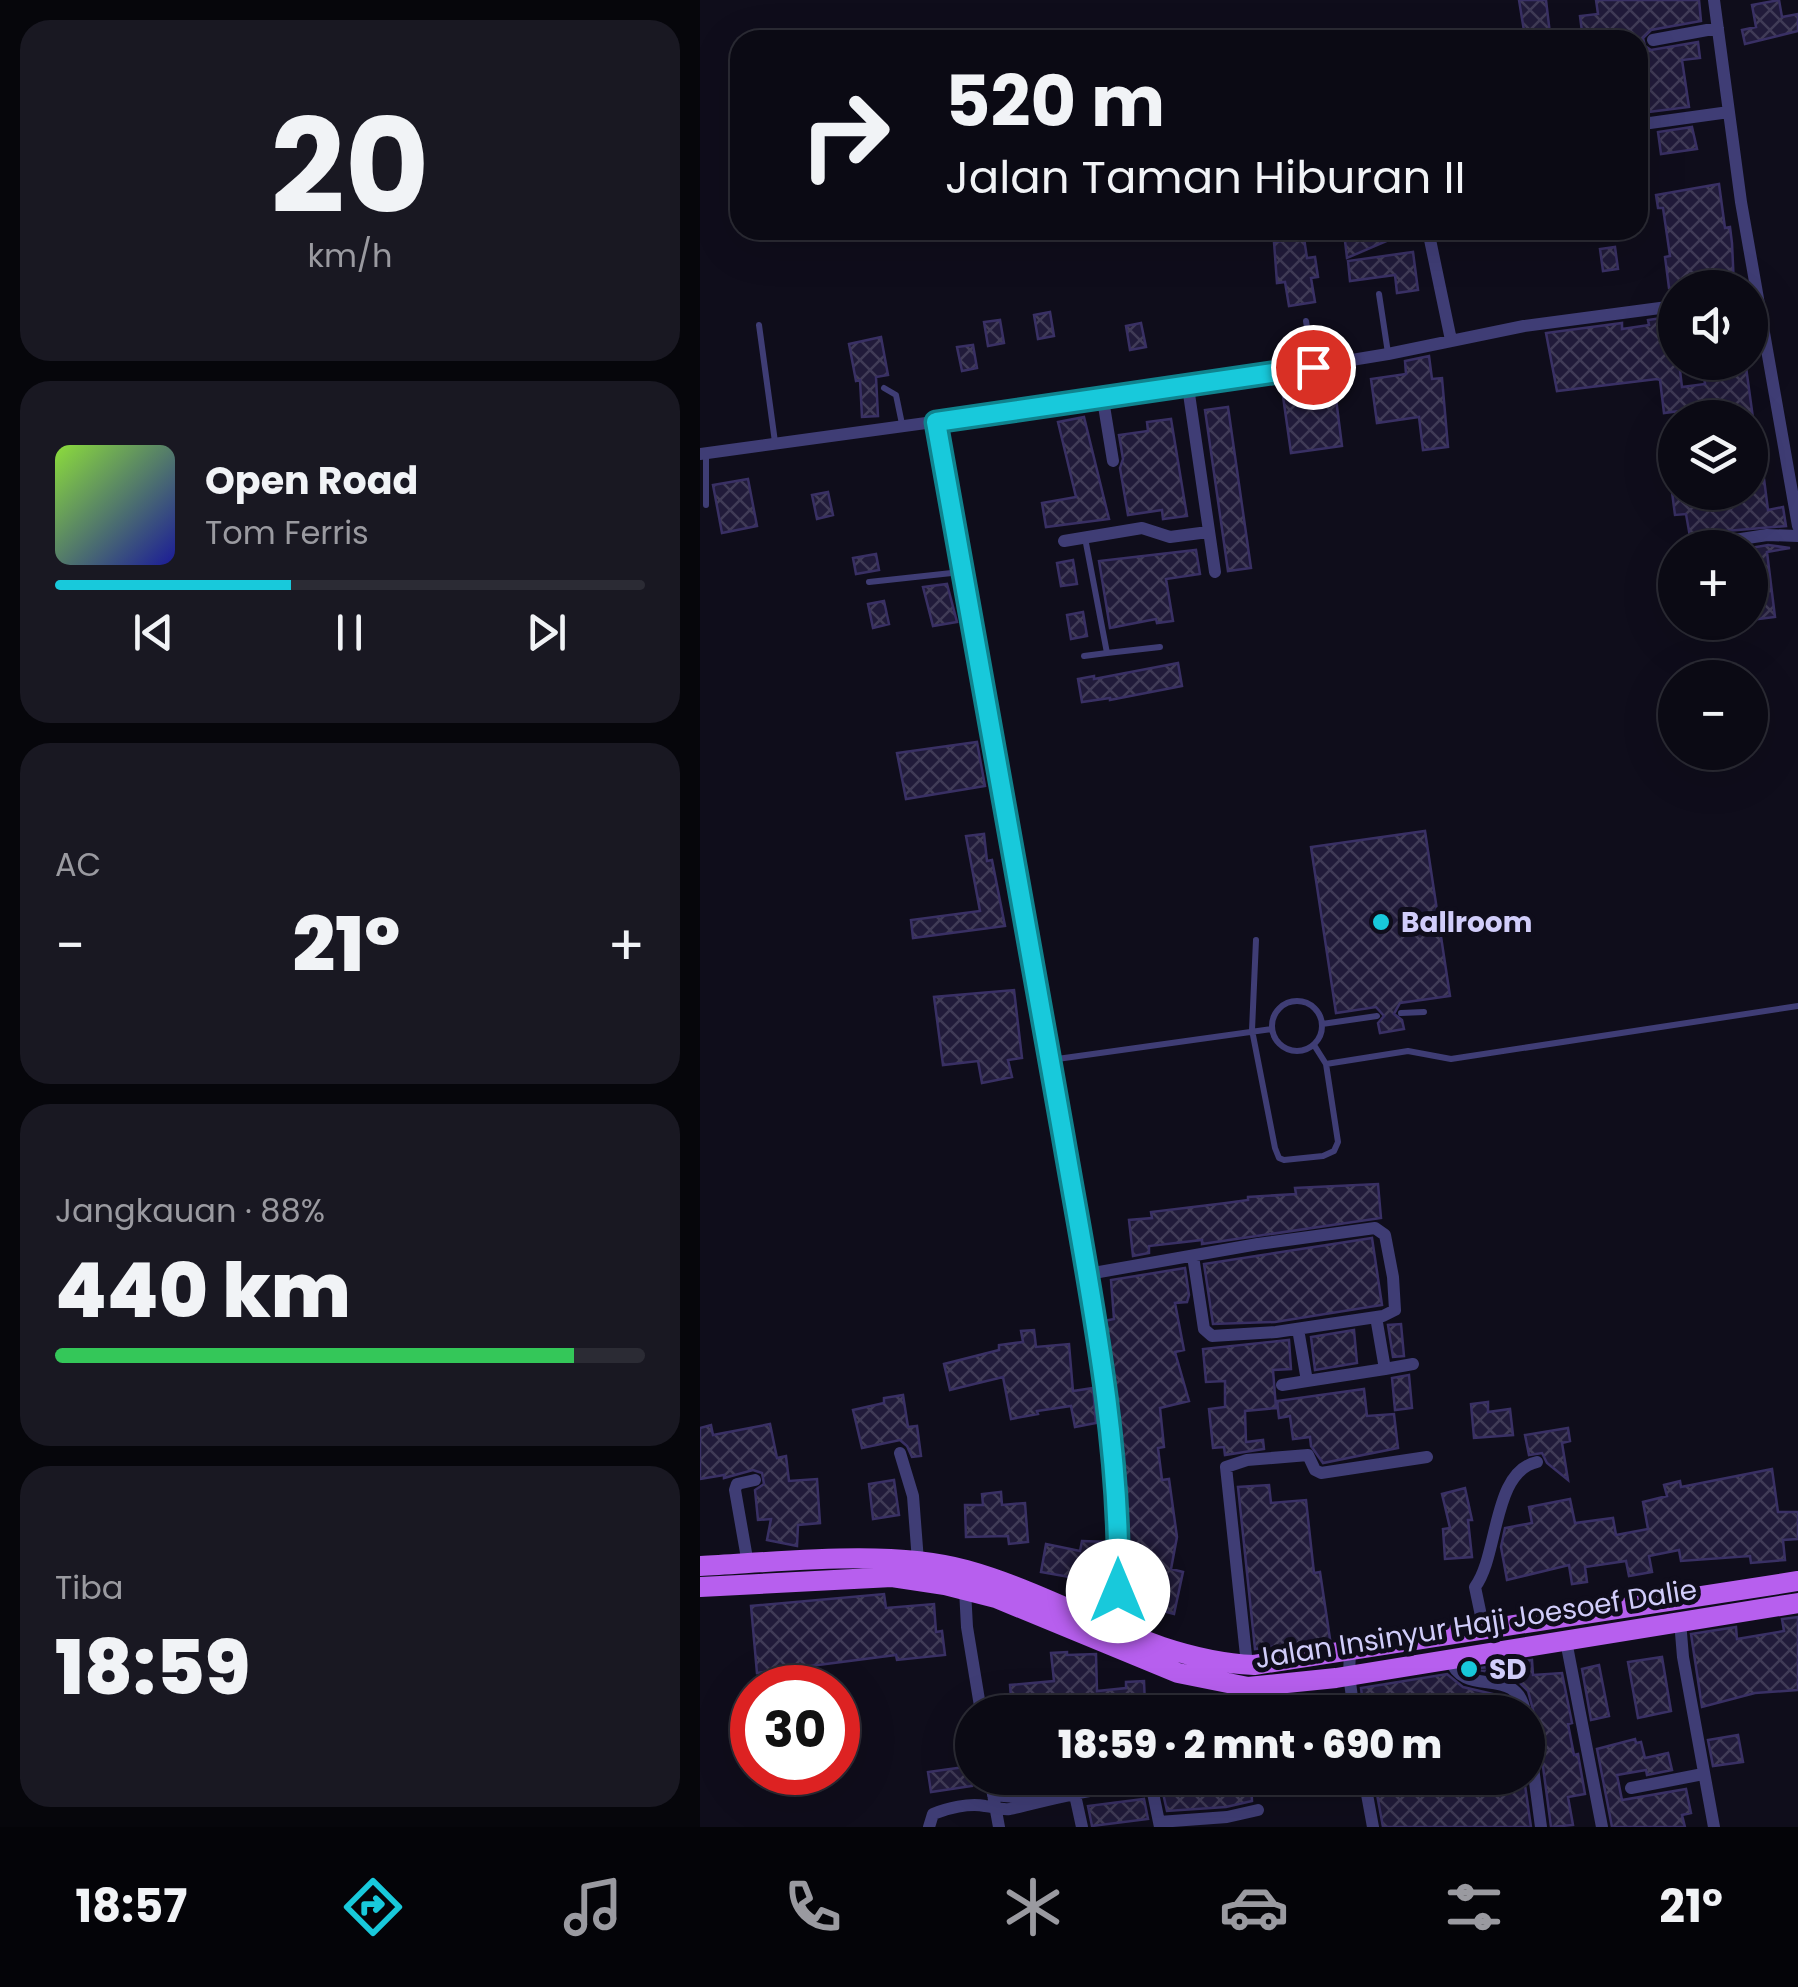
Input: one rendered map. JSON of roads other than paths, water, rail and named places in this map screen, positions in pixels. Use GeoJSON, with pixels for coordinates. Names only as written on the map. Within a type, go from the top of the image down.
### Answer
{"type":"FeatureCollection","features":[{"type":"Feature","properties":{"kind":"main road","name":"Jalan Insinyur Haji Joesoef Dalie"},"geometry":{"type":"LineString","coordinates":[[700,1566],[866,1559],[918,1561],[970,1570],[1188,1656],[1246,1665],[1293,1662],[1798,1581]]}},
{"type":"Feature","properties":{"kind":"main road","name":"Jalan Insinyur Haji Joesoef Dalie"},"geometry":{"type":"LineString","coordinates":[[700,1588],[892,1578],[964,1590],[996,1598],[1134,1657],[1198,1678],[1248,1688],[1349,1676],[1798,1602]]}},
{"type":"Feature","properties":{"kind":"street"},"geometry":{"type":"LineString","coordinates":[[1714,0],[1750,270]]}},
{"type":"Feature","properties":{"kind":"street"},"geometry":{"type":"LineString","coordinates":[[1653,40],[1718,28]]}},
{"type":"Feature","properties":{"kind":"street"},"geometry":{"type":"LineString","coordinates":[[1648,123],[1729,112]]}},
{"type":"Feature","properties":{"kind":"street"},"geometry":{"type":"LineString","coordinates":[[1430,240],[1451,340]]}},
{"type":"Feature","properties":{"kind":"street"},"geometry":{"type":"LineString","coordinates":[[703,454],[1103,400],[1388,354],[1540,323],[1658,308]]}},
{"type":"Feature","properties":{"kind":"street"},"geometry":{"type":"LineString","coordinates":[[1768,371],[1798,526]]}},
{"type":"Feature","properties":{"kind":"street"},"geometry":{"type":"LineString","coordinates":[[1188,387],[1215,572]]}},
{"type":"Feature","properties":{"kind":"street"},"geometry":{"type":"LineString","coordinates":[[1103,400],[1114,461]]}},
{"type":"Feature","properties":{"kind":"street"},"geometry":{"type":"LineString","coordinates":[[936,422],[1088,1274],[1119,1552],[1118,1631]]}},
{"type":"Feature","properties":{"kind":"street"},"geometry":{"type":"LineString","coordinates":[[1064,541],[1142,528],[1170,536],[1208,532]]}},
{"type":"Feature","properties":{"kind":"street"},"geometry":{"type":"LineString","coordinates":[[1768,534],[1798,536]]}},
{"type":"Feature","properties":{"kind":"street"},"geometry":{"type":"LineString","coordinates":[[1088,1274],[1193,1256],[1379,1229],[1385,1235],[1388,1249],[1395,1310],[1376,1317],[1298,1328],[1222,1337],[1207,1334],[1193,1256]]}},
{"type":"Feature","properties":{"kind":"street"},"geometry":{"type":"LineString","coordinates":[[1376,1317],[1384,1369]]}},
{"type":"Feature","properties":{"kind":"street"},"geometry":{"type":"LineString","coordinates":[[1298,1328],[1307,1381]]}},
{"type":"Feature","properties":{"kind":"street"},"geometry":{"type":"LineString","coordinates":[[1282,1385],[1413,1364]]}},
{"type":"Feature","properties":{"kind":"street"},"geometry":{"type":"LineString","coordinates":[[900,1453],[913,1496],[918,1561]]}},
{"type":"Feature","properties":{"kind":"street"},"geometry":{"type":"LineString","coordinates":[[1246,1665],[1226,1467],[1262,1458],[1310,1455],[1315,1470],[1321,1473],[1427,1457]]}},
{"type":"Feature","properties":{"kind":"street"},"geometry":{"type":"LineString","coordinates":[[1484,1630],[1476,1588],[1488,1566],[1495,1524],[1515,1474],[1537,1462]]}},
{"type":"Feature","properties":{"kind":"street"},"geometry":{"type":"LineString","coordinates":[[748,1564],[735,1490],[737,1484],[754,1480]]}},
{"type":"Feature","properties":{"kind":"street"},"geometry":{"type":"LineString","coordinates":[[964,1590],[979,1695]]}},
{"type":"Feature","properties":{"kind":"street"},"geometry":{"type":"LineString","coordinates":[[1680,1621],[1714,1827]]}},
{"type":"Feature","properties":{"kind":"street"},"geometry":{"type":"LineString","coordinates":[[1566,1641],[1602,1827]]}},
{"type":"Feature","properties":{"kind":"street"},"geometry":{"type":"LineString","coordinates":[[1350,1651],[1352,1695]]}},
{"type":"Feature","properties":{"kind":"street"},"geometry":{"type":"LineString","coordinates":[[1450,1659],[1458,1675],[1498,1684],[1520,1695]]}},
{"type":"Feature","properties":{"kind":"street"},"geometry":{"type":"LineString","coordinates":[[1631,1788],[1704,1774]]}},
{"type":"Feature","properties":{"kind":"street"},"geometry":{"type":"LineString","coordinates":[[1000,1827],[992,1795],[1044,1801]]}},
{"type":"Feature","properties":{"kind":"street"},"geometry":{"type":"LineString","coordinates":[[929,1827],[933,1814],[942,1810],[983,1805],[996,1810],[1075,1795],[1082,1827]]}},
{"type":"Feature","properties":{"kind":"street"},"geometry":{"type":"LineString","coordinates":[[1152,1795],[1160,1824],[1228,1822],[1258,1810]]}},
{"type":"Feature","properties":{"kind":"street"},"geometry":{"type":"LineString","coordinates":[[1367,1795],[1373,1827]]}},
{"type":"Feature","properties":{"kind":"street"},"geometry":{"type":"LineString","coordinates":[[1537,1795],[1541,1827]]}},
{"type":"Feature","properties":{"kind":"lane"},"geometry":{"type":"LineString","coordinates":[[1379,294],[1388,354]]}},
{"type":"Feature","properties":{"kind":"lane"},"geometry":{"type":"LineString","coordinates":[[1306,321],[1313,367]]}},
{"type":"Feature","properties":{"kind":"lane"},"geometry":{"type":"LineString","coordinates":[[760,325],[776,444]]}},
{"type":"Feature","properties":{"kind":"lane"},"geometry":{"type":"LineString","coordinates":[[884,388],[896,395],[903,425]]}},
{"type":"Feature","properties":{"kind":"lane"},"geometry":{"type":"LineString","coordinates":[[703,454],[706,505]]}},
{"type":"Feature","properties":{"kind":"lane"},"geometry":{"type":"LineString","coordinates":[[1085,536],[1107,653]]}},
{"type":"Feature","properties":{"kind":"lane"},"geometry":{"type":"LineString","coordinates":[[869,582],[961,572]]}},
{"type":"Feature","properties":{"kind":"lane"},"geometry":{"type":"LineString","coordinates":[[1084,656],[1160,647]]}},
{"type":"Feature","properties":{"kind":"lane"},"geometry":{"type":"LineString","coordinates":[[1256,940],[1252,1030],[1275,1148],[1284,1160],[1323,1156],[1334,1151],[1338,1142],[1326,1064],[1314,1045]]}},
{"type":"Feature","properties":{"kind":"lane"},"geometry":{"type":"LineString","coordinates":[[1294,1002],[1309,1005],[1322,1024],[1314,1045],[1292,1051],[1279,1044],[1272,1029],[1280,1008],[1294,1002]]}},
{"type":"Feature","properties":{"kind":"lane"},"geometry":{"type":"LineString","coordinates":[[1326,1064],[1408,1052],[1451,1059],[1798,1006]]}},
{"type":"Feature","properties":{"kind":"lane"},"geometry":{"type":"LineString","coordinates":[[1402,1014],[1424,1012]]}},
{"type":"Feature","properties":{"kind":"lane"},"geometry":{"type":"LineString","coordinates":[[1322,1024],[1377,1016]]}},
{"type":"Feature","properties":{"kind":"lane"},"geometry":{"type":"LineString","coordinates":[[1050,1060],[1272,1029]]}},
{"type":"Feature","properties":{"kind":"place","name":"Ballroom"},"geometry":{"type":"Point","coordinates":[1381,922]}},
{"type":"Feature","properties":{"kind":"place","name":"SD"},"geometry":{"type":"Point","coordinates":[1469,1669]}}]}
